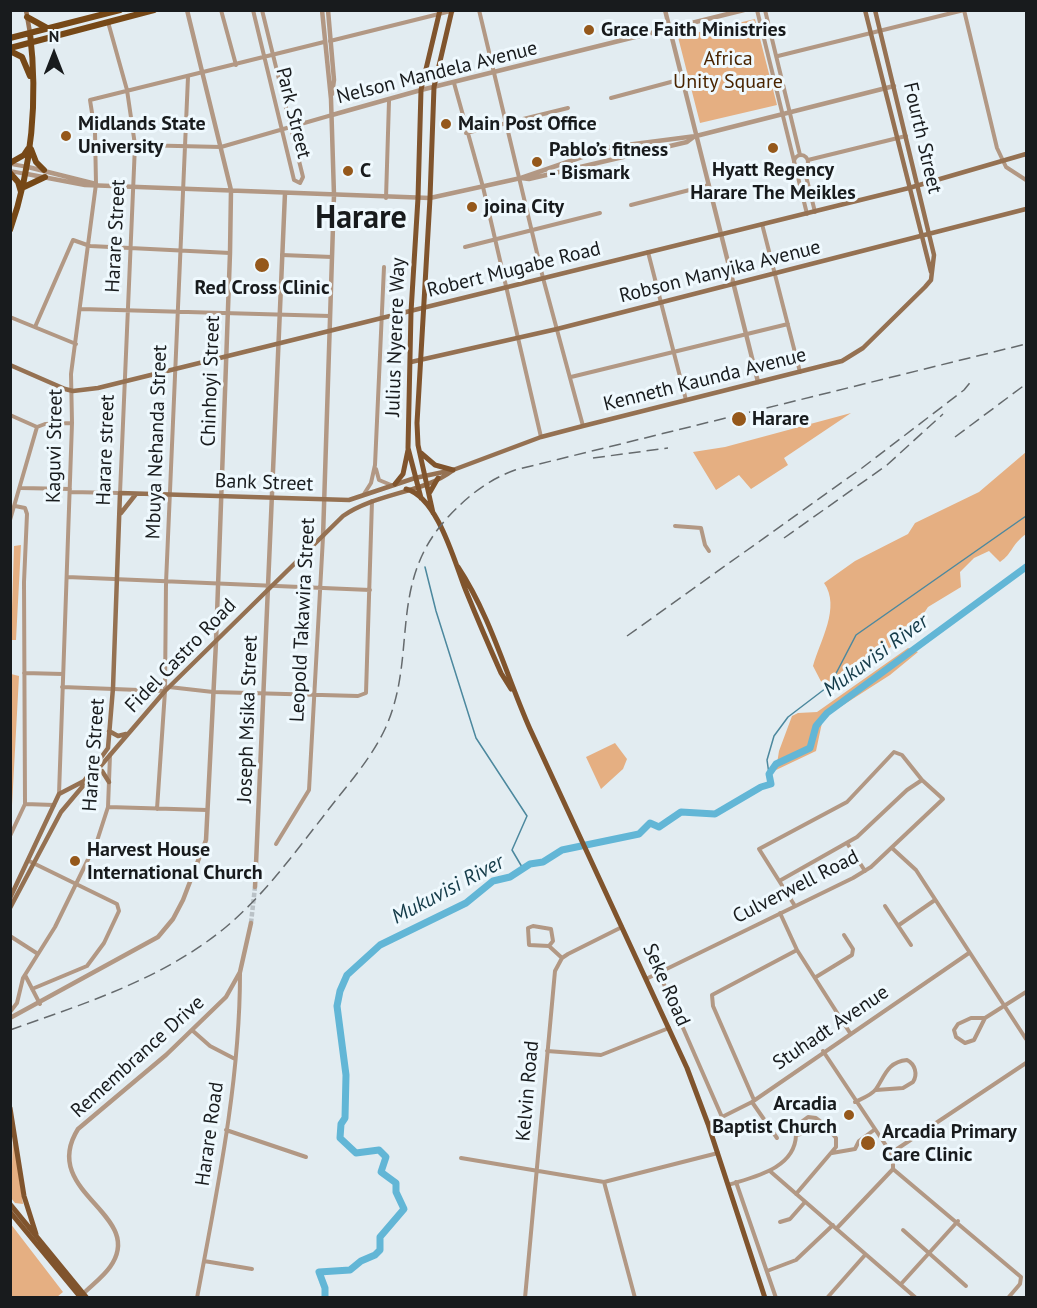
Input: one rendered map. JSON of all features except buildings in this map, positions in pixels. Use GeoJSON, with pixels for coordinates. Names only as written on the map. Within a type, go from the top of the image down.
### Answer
{"type":"FeatureCollection","features":[{"type":"Feature","properties":{"kind":"highway"},"geometry":{"type":"LineString","coordinates":[[10,38],[120,10]]}},
{"type":"Feature","properties":{"kind":"highway"},"geometry":{"type":"LineString","coordinates":[[10,49],[154,10]]}},
{"type":"Feature","properties":{"kind":"highway"},"geometry":{"type":"LineString","coordinates":[[26,14],[47,28]]}},
{"type":"Feature","properties":{"kind":"highway"},"geometry":{"type":"LineString","coordinates":[[10,230],[28,166],[32,86],[30,33]]}},
{"type":"Feature","properties":{"kind":"highway"},"geometry":{"type":"LineString","coordinates":[[10,49],[22,57],[32,86]]}},
{"type":"Feature","properties":{"kind":"highway"},"geometry":{"type":"LineString","coordinates":[[10,164],[24,155],[29,146]]}},
{"type":"Feature","properties":{"kind":"highway"},"geometry":{"type":"LineString","coordinates":[[22,192],[45,173],[36,162],[29,146]]}},
{"type":"Feature","properties":{"kind":"highway"},"geometry":{"type":"LineString","coordinates":[[10,172],[22,192]]}},
{"type":"Feature","properties":{"kind":"main road"},"geometry":{"type":"LineString","coordinates":[[865,10],[896,139],[932,272]]}},
{"type":"Feature","properties":{"kind":"main road","name":"Fourth Street"},"geometry":{"type":"LineString","coordinates":[[875,10],[929,235],[934,263],[932,272]]}},
{"type":"Feature","properties":{"kind":"main road","name":"Julius Nyerere Way"},"geometry":{"type":"LineString","coordinates":[[433,513],[420,452],[417,423],[434,87],[453,11]]}},
{"type":"Feature","properties":{"kind":"main road","name":"Julius Nyerere Way"},"geometry":{"type":"LineString","coordinates":[[421,498],[408,448],[411,312],[418,198],[421,90],[439,13]]}},
{"type":"Feature","properties":{"kind":"main road"},"geometry":{"type":"LineString","coordinates":[[26,14],[30,33]]}},
{"type":"Feature","properties":{"kind":"main road","name":"Robert Mugabe Road"},"geometry":{"type":"LineString","coordinates":[[73,391],[124,382],[226,358],[807,214],[1002,163],[1026,154]]}},
{"type":"Feature","properties":{"kind":"main road","name":"Robson Manyika Avenue"},"geometry":{"type":"LineString","coordinates":[[411,362],[557,329],[1026,209]]}},
{"type":"Feature","properties":{"kind":"main road","name":"Kenneth Kaunda Avenue"},"geometry":{"type":"LineString","coordinates":[[453,470],[541,437],[834,364],[856,353],[931,280],[932,272]]}},
{"type":"Feature","properties":{"kind":"main road"},"geometry":{"type":"LineString","coordinates":[[10,365],[73,391]]}},
{"type":"Feature","properties":{"kind":"main road"},"geometry":{"type":"LineString","coordinates":[[394,485],[403,474],[408,448]]}},
{"type":"Feature","properties":{"kind":"main road"},"geometry":{"type":"LineString","coordinates":[[420,452],[435,465],[453,470]]}},
{"type":"Feature","properties":{"kind":"main road","name":"Bank Street"},"geometry":{"type":"LineString","coordinates":[[120,493],[349,500],[414,478],[453,470]]}},
{"type":"Feature","properties":{"kind":"main road","name":"Fidel Castro Road"},"geometry":{"type":"LineString","coordinates":[[10,898],[66,805],[127,733],[167,689],[343,516],[372,500],[428,483],[453,470]]}},
{"type":"Feature","properties":{"kind":"main road"},"geometry":{"type":"LineString","coordinates":[[430,493],[438,478]]}},
{"type":"Feature","properties":{"kind":"main road"},"geometry":{"type":"LineString","coordinates":[[406,489],[421,498],[433,513]]}},
{"type":"Feature","properties":{"kind":"main road","name":"Harare street"},"geometry":{"type":"LineString","coordinates":[[119,518],[120,493]]}},
{"type":"Feature","properties":{"kind":"main road"},"geometry":{"type":"LineString","coordinates":[[119,518],[123,507],[136,494]]}},
{"type":"Feature","properties":{"kind":"main road","name":"Seke Road"},"geometry":{"type":"LineString","coordinates":[[433,513],[458,567],[470,585],[508,672],[515,696],[669,1028],[708,1124],[765,1298]]}},
{"type":"Feature","properties":{"kind":"main road","name":"Harare Street"},"geometry":{"type":"LineString","coordinates":[[108,748],[114,688],[119,518]]}},
{"type":"Feature","properties":{"kind":"main road"},"geometry":{"type":"LineString","coordinates":[[109,731],[118,736],[127,733]]}},
{"type":"Feature","properties":{"kind":"main road"},"geometry":{"type":"LineString","coordinates":[[66,805],[58,797],[84,781],[108,748]]}},
{"type":"Feature","properties":{"kind":"main road"},"geometry":{"type":"LineString","coordinates":[[90,778],[102,771],[109,782]]}},
{"type":"Feature","properties":{"kind":"main road"},"geometry":{"type":"LineString","coordinates":[[67,790],[73,798]]}},
{"type":"Feature","properties":{"kind":"main road","name":"Fidel Castro Road"},"geometry":{"type":"LineString","coordinates":[[10,908],[58,797]]}},
{"type":"Feature","properties":{"kind":"main road"},"geometry":{"type":"LineString","coordinates":[[10,1108],[24,1196],[36,1234]]}},
{"type":"Feature","properties":{"kind":"main road"},"geometry":{"type":"LineString","coordinates":[[10,1204],[36,1234],[82,1297]]}},
{"type":"Feature","properties":{"kind":"main road"},"geometry":{"type":"LineString","coordinates":[[10,1212],[82,1297]]}},
{"type":"Feature","properties":{"kind":"street","name":"Chinhoyi Street"},"geometry":{"type":"LineString","coordinates":[[10,1018],[40,1004],[144,946],[165,929],[183,900],[202,855],[207,810],[216,642],[231,190],[187,10]]}},
{"type":"Feature","properties":{"kind":"street"},"geometry":{"type":"LineString","coordinates":[[221,10],[236,65]]}},
{"type":"Feature","properties":{"kind":"street","name":"Park Street"},"geometry":{"type":"LineString","coordinates":[[253,10],[294,180],[300,183],[303,177],[262,10]]}},
{"type":"Feature","properties":{"kind":"street","name":"Leopold Takawira Street"},"geometry":{"type":"LineString","coordinates":[[276,844],[309,790],[324,500],[334,195],[331,99],[322,10]]}},
{"type":"Feature","properties":{"kind":"street","name":"Leopold Takawira Street"},"geometry":{"type":"LineString","coordinates":[[328,10],[334,81],[331,99]]}},
{"type":"Feature","properties":{"kind":"street"},"geometry":{"type":"LineString","coordinates":[[479,10],[521,178],[543,278],[583,426]]}},
{"type":"Feature","properties":{"kind":"street"},"geometry":{"type":"LineString","coordinates":[[665,10],[758,382]]}},
{"type":"Feature","properties":{"kind":"street","name":"Nelson Mandela Avenue"},"geometry":{"type":"LineString","coordinates":[[135,145],[184,148],[221,147],[389,101],[421,90],[744,10]]}},
{"type":"Feature","properties":{"kind":"street"},"geometry":{"type":"LineString","coordinates":[[758,10],[807,214]]}},
{"type":"Feature","properties":{"kind":"street"},"geometry":{"type":"LineString","coordinates":[[765,10],[778,56],[800,155],[808,160],[906,136]]}},
{"type":"Feature","properties":{"kind":"street"},"geometry":{"type":"LineString","coordinates":[[778,56],[964,10],[1002,163],[1026,180]]}},
{"type":"Feature","properties":{"kind":"street"},"geometry":{"type":"LineString","coordinates":[[330,41],[453,11]]}},
{"type":"Feature","properties":{"kind":"street","name":"Harare Street"},"geometry":{"type":"LineString","coordinates":[[108,22],[127,90],[135,145],[124,382]]}},
{"type":"Feature","properties":{"kind":"street"},"geometry":{"type":"LineString","coordinates":[[127,90],[202,74],[324,42]]}},
{"type":"Feature","properties":{"kind":"street","name":"Mbuya Nehanda Street"},"geometry":{"type":"LineString","coordinates":[[157,809],[167,689],[166,583],[188,77]]}},
{"type":"Feature","properties":{"kind":"street"},"geometry":{"type":"LineString","coordinates":[[611,98],[682,79]]}},
{"type":"Feature","properties":{"kind":"street"},"geometry":{"type":"LineString","coordinates":[[454,83],[496,239],[541,437]]}},
{"type":"Feature","properties":{"kind":"street"},"geometry":{"type":"LineString","coordinates":[[10,164],[28,166],[85,185],[430,198],[521,178],[611,147],[696,136],[782,112],[894,86]]}},
{"type":"Feature","properties":{"kind":"street","name":"Kaguvi Street"},"geometry":{"type":"LineString","coordinates":[[58,797],[68,578],[72,374],[90,246],[96,184],[95,132],[90,100],[127,90]]}},
{"type":"Feature","properties":{"kind":"street"},"geometry":{"type":"LineString","coordinates":[[386,198],[389,101]]}},
{"type":"Feature","properties":{"kind":"street"},"geometry":{"type":"LineString","coordinates":[[466,133],[568,108]]}},
{"type":"Feature","properties":{"kind":"street"},"geometry":{"type":"LineString","coordinates":[[521,178],[529,179],[604,162],[687,142],[696,136]]}},
{"type":"Feature","properties":{"kind":"street"},"geometry":{"type":"LineString","coordinates":[[794,164],[796,157],[800,155]]}},
{"type":"Feature","properties":{"kind":"street"},"geometry":{"type":"LineString","coordinates":[[808,160],[804,168],[815,212]]}},
{"type":"Feature","properties":{"kind":"street"},"geometry":{"type":"LineString","coordinates":[[794,164],[799,169],[804,168]]}},
{"type":"Feature","properties":{"kind":"street"},"geometry":{"type":"LineString","coordinates":[[10,172],[45,173]]}},
{"type":"Feature","properties":{"kind":"street"},"geometry":{"type":"LineString","coordinates":[[632,205],[709,185]]}},
{"type":"Feature","properties":{"kind":"street","name":"Joseph Msika Street"},"geometry":{"type":"LineString","coordinates":[[255,887],[285,193]]}},
{"type":"Feature","properties":{"kind":"street"},"geometry":{"type":"LineString","coordinates":[[465,247],[600,213]]}},
{"type":"Feature","properties":{"kind":"street"},"geometry":{"type":"LineString","coordinates":[[762,224],[800,372]]}},
{"type":"Feature","properties":{"kind":"street"},"geometry":{"type":"LineString","coordinates":[[35,327],[73,240],[90,246],[230,253]]}},
{"type":"Feature","properties":{"kind":"street"},"geometry":{"type":"LineString","coordinates":[[648,252],[686,400]]}},
{"type":"Feature","properties":{"kind":"street"},"geometry":{"type":"LineString","coordinates":[[282,255],[332,257]]}},
{"type":"Feature","properties":{"kind":"street"},"geometry":{"type":"LineString","coordinates":[[363,495],[371,483],[375,465],[384,267]]}},
{"type":"Feature","properties":{"kind":"street"},"geometry":{"type":"LineString","coordinates":[[81,309],[330,316]]}},
{"type":"Feature","properties":{"kind":"street"},"geometry":{"type":"LineString","coordinates":[[10,317],[76,344]]}},
{"type":"Feature","properties":{"kind":"street"},"geometry":{"type":"LineString","coordinates":[[571,377],[788,324]]}},
{"type":"Feature","properties":{"kind":"street","name":"Harare street"},"geometry":{"type":"LineString","coordinates":[[120,493],[124,382]]}},
{"type":"Feature","properties":{"kind":"street"},"geometry":{"type":"LineString","coordinates":[[10,415],[37,427],[45,424],[72,423]]}},
{"type":"Feature","properties":{"kind":"street"},"geometry":{"type":"LineString","coordinates":[[10,520],[37,427]]}},
{"type":"Feature","properties":{"kind":"street"},"geometry":{"type":"LineString","coordinates":[[375,465],[379,480],[394,485]]}},
{"type":"Feature","properties":{"kind":"street","name":"Bank Street"},"geometry":{"type":"LineString","coordinates":[[21,488],[120,493]]}},
{"type":"Feature","properties":{"kind":"street"},"geometry":{"type":"LineString","coordinates":[[62,687],[358,696],[366,693],[372,500]]}},
{"type":"Feature","properties":{"kind":"street"},"geometry":{"type":"LineString","coordinates":[[10,836],[25,804],[24,673],[27,514],[25,508],[15,506]]}},
{"type":"Feature","properties":{"kind":"street"},"geometry":{"type":"LineString","coordinates":[[675,526],[701,528],[705,547],[709,551]]}},
{"type":"Feature","properties":{"kind":"street"},"geometry":{"type":"LineString","coordinates":[[68,578],[269,588],[370,590]]}},
{"type":"Feature","properties":{"kind":"street"},"geometry":{"type":"LineString","coordinates":[[24,673],[63,674]]}},
{"type":"Feature","properties":{"kind":"street","name":"Harare Street"},"geometry":{"type":"LineString","coordinates":[[10,1012],[17,1003],[25,975],[77,884],[97,841],[108,807],[110,755],[108,748]]}},
{"type":"Feature","properties":{"kind":"street"},"geometry":{"type":"LineString","coordinates":[[781,880],[848,843],[907,790],[922,780],[902,755],[894,752],[847,802],[759,849],[781,880],[795,906]]}},
{"type":"Feature","properties":{"kind":"street","name":"Culverwell Road"},"geometry":{"type":"LineString","coordinates":[[646,979],[865,871],[943,799],[922,780]]}},
{"type":"Feature","properties":{"kind":"street"},"geometry":{"type":"LineString","coordinates":[[58,781],[67,790]]}},
{"type":"Feature","properties":{"kind":"street"},"geometry":{"type":"LineString","coordinates":[[25,804],[55,805]]}},
{"type":"Feature","properties":{"kind":"street"},"geometry":{"type":"LineString","coordinates":[[108,807],[207,810]]}},
{"type":"Feature","properties":{"kind":"street"},"geometry":{"type":"LineString","coordinates":[[848,843],[865,871]]}},
{"type":"Feature","properties":{"kind":"street"},"geometry":{"type":"LineString","coordinates":[[891,848],[916,870],[1026,1039]]}},
{"type":"Feature","properties":{"kind":"street"},"geometry":{"type":"LineString","coordinates":[[31,862],[77,884],[119,908],[104,943],[87,966],[32,989]]}},
{"type":"Feature","properties":{"kind":"street"},"geometry":{"type":"LineString","coordinates":[[899,925],[935,900]]}},
{"type":"Feature","properties":{"kind":"street"},"geometry":{"type":"LineString","coordinates":[[885,906],[911,945]]}},
{"type":"Feature","properties":{"kind":"street"},"geometry":{"type":"LineString","coordinates":[[780,913],[797,950],[850,1033]]}},
{"type":"Feature","properties":{"kind":"street","name":"Remembrance Drive"},"geometry":{"type":"LineString","coordinates":[[82,1297],[111,1266],[116,1241],[110,1222],[72,1174],[67,1155],[70,1143],[78,1129],[193,1031],[226,997],[240,972],[251,923]]}},
{"type":"Feature","properties":{"kind":"street"},"geometry":{"type":"LineString","coordinates":[[549,946],[553,941],[551,929],[533,926],[528,928],[529,945],[549,946],[562,958],[623,927]]}},
{"type":"Feature","properties":{"kind":"street"},"geometry":{"type":"LineString","coordinates":[[816,977],[852,955],[853,950],[844,935]]}},
{"type":"Feature","properties":{"kind":"street"},"geometry":{"type":"LineString","coordinates":[[10,936],[38,954]]}},
{"type":"Feature","properties":{"kind":"street"},"geometry":{"type":"LineString","coordinates":[[777,1138],[753,1101],[713,1006],[712,995],[797,950]]}},
{"type":"Feature","properties":{"kind":"street","name":"Stuhadt Avenue"},"geometry":{"type":"LineString","coordinates":[[708,1124],[753,1101],[969,953]]}},
{"type":"Feature","properties":{"kind":"street","name":"Kelvin Road"},"geometry":{"type":"LineString","coordinates":[[525,1298],[553,981],[562,958]]}},
{"type":"Feature","properties":{"kind":"street","name":"Harare Road"},"geometry":{"type":"LineString","coordinates":[[197,1298],[221,1172],[235,1059],[240,972]]}},
{"type":"Feature","properties":{"kind":"street"},"geometry":{"type":"LineString","coordinates":[[659,973],[722,1117]]}},
{"type":"Feature","properties":{"kind":"street"},"geometry":{"type":"LineString","coordinates":[[25,975],[40,1004]]}},
{"type":"Feature","properties":{"kind":"street"},"geometry":{"type":"LineString","coordinates":[[985,1018],[974,1040],[965,1043],[956,1037],[954,1030],[957,1024],[971,1018],[985,1018],[1026,992]]}},
{"type":"Feature","properties":{"kind":"street"},"geometry":{"type":"LineString","coordinates":[[547,1051],[601,1055],[669,1028]]}},
{"type":"Feature","properties":{"kind":"street"},"geometry":{"type":"LineString","coordinates":[[193,1031],[210,1046],[235,1059]]}},
{"type":"Feature","properties":{"kind":"street"},"geometry":{"type":"LineString","coordinates":[[823,1051],[891,1153],[893,1169],[958,1221],[1021,1277],[1023,1283],[1008,1298]]}},
{"type":"Feature","properties":{"kind":"street"},"geometry":{"type":"LineString","coordinates":[[855,1102],[876,1090],[903,1088],[913,1082],[916,1073],[912,1063],[903,1060],[887,1070],[876,1090]]}},
{"type":"Feature","properties":{"kind":"street"},"geometry":{"type":"LineString","coordinates":[[891,1153],[1026,1063]]}},
{"type":"Feature","properties":{"kind":"street"},"geometry":{"type":"LineString","coordinates":[[727,1185],[771,1172],[794,1146],[796,1135],[792,1129],[808,1117],[814,1117],[824,1124],[837,1141],[831,1153],[796,1194]]}},
{"type":"Feature","properties":{"kind":"street"},"geometry":{"type":"LineString","coordinates":[[796,1135],[814,1131],[824,1124]]}},
{"type":"Feature","properties":{"kind":"street"},"geometry":{"type":"LineString","coordinates":[[226,1130],[306,1157]]}},
{"type":"Feature","properties":{"kind":"street"},"geometry":{"type":"LineString","coordinates":[[831,1153],[855,1149],[858,1142],[874,1130]]}},
{"type":"Feature","properties":{"kind":"street"},"geometry":{"type":"LineString","coordinates":[[461,1158],[604,1182],[718,1153]]}},
{"type":"Feature","properties":{"kind":"street"},"geometry":{"type":"LineString","coordinates":[[767,1271],[796,1260],[835,1227],[893,1169]]}},
{"type":"Feature","properties":{"kind":"street"},"geometry":{"type":"LineString","coordinates":[[771,1172],[915,1298]]}},
{"type":"Feature","properties":{"kind":"street"},"geometry":{"type":"LineString","coordinates":[[604,1182],[635,1298]]}},
{"type":"Feature","properties":{"kind":"street"},"geometry":{"type":"LineString","coordinates":[[736,1182],[776,1298]]}},
{"type":"Feature","properties":{"kind":"street"},"geometry":{"type":"LineString","coordinates":[[780,1222],[790,1219],[805,1202]]}},
{"type":"Feature","properties":{"kind":"street"},"geometry":{"type":"LineString","coordinates":[[901,1284],[958,1221]]}},
{"type":"Feature","properties":{"kind":"street"},"geometry":{"type":"LineString","coordinates":[[903,1230],[966,1286]]}},
{"type":"Feature","properties":{"kind":"street"},"geometry":{"type":"LineString","coordinates":[[827,1298],[835,1296],[865,1255]]}},
{"type":"Feature","properties":{"kind":"street"},"geometry":{"type":"LineString","coordinates":[[204,1261],[252,1269]]}},
{"type":"Feature","properties":{"kind":"green space","name":"Africa Unity Square"},"geometry":{"type":"Polygon","coordinates":[[[755,19],[777,105],[700,123],[678,37],[755,19]]]}},
{"type":"Feature","properties":{"kind":"green space"},"geometry":{"type":"Polygon","coordinates":[[[851,413],[784,458],[788,465],[751,489],[739,475],[716,490],[693,452],[725,447],[851,413]]]}},
{"type":"Feature","properties":{"kind":"green space"},"geometry":{"type":"Polygon","coordinates":[[[1026,452],[1026,534],[1000,562],[989,551],[974,558],[960,572],[961,587],[928,607],[914,628],[837,691],[828,695],[813,666],[830,613],[829,592],[824,583],[855,561],[908,534],[915,523],[979,492],[1026,452]]]}},
{"type":"Feature","properties":{"kind":"green space"},"geometry":{"type":"Polygon","coordinates":[[[21,545],[16,640],[11,640],[14,546],[21,545]]]}},
{"type":"Feature","properties":{"kind":"green space"},"geometry":{"type":"Polygon","coordinates":[[[908,648],[918,652],[890,675],[823,718],[816,751],[776,770],[779,751],[792,716],[798,713],[817,712],[908,648]]]}},
{"type":"Feature","properties":{"kind":"green space"},"geometry":{"type":"Polygon","coordinates":[[[10,674],[19,676],[11,824],[10,674]]]}},
{"type":"Feature","properties":{"kind":"green space"},"geometry":{"type":"Polygon","coordinates":[[[615,743],[627,759],[623,769],[601,789],[586,757],[615,743]]]}},
{"type":"Feature","properties":{"kind":"green space"},"geometry":{"type":"Polygon","coordinates":[[[13,1135],[23,1204],[15,1203],[11,1198],[13,1135]]]}},
{"type":"Feature","properties":{"kind":"green space"},"geometry":{"type":"Polygon","coordinates":[[[10,1223],[63,1292],[57,1297],[11,1297],[10,1223]]]}},
{"type":"Feature","properties":{"kind":"waterway"},"geometry":{"type":"LineString","coordinates":[[769,774],[767,760],[774,736],[788,717],[830,685],[856,635],[1026,516]]}},
{"type":"Feature","properties":{"kind":"waterway"},"geometry":{"type":"LineString","coordinates":[[425,567],[436,611],[476,738],[527,816],[512,850],[522,867]]}},
{"type":"Feature","properties":{"kind":"waterway","name":"Mukuvisi River"},"geometry":{"type":"LineString","coordinates":[[325,1298],[325,1288],[319,1272],[350,1270],[361,1261],[375,1255],[380,1250],[380,1237],[404,1209],[396,1192],[396,1183],[381,1172],[386,1157],[379,1150],[356,1153],[340,1138],[341,1124],[345,1118],[346,1075],[337,1006],[347,975],[380,945],[466,903],[493,881],[510,877],[530,864],[543,862],[562,850],[639,834],[650,823],[659,827],[681,812],[715,814],[761,787],[771,784],[769,774],[776,764],[810,748],[816,726],[827,713],[1026,567]]}},
{"type":"Feature","properties":{"kind":"tunnel"},"geometry":{"type":"LineString","coordinates":[[251,923],[255,887]]}},
{"type":"Feature","properties":{"kind":"railway"},"geometry":{"type":"LineString","coordinates":[[10,1030],[123,988],[176,961],[226,927],[265,889],[356,775],[379,741],[395,701],[410,593],[417,567],[430,541],[449,516],[479,489],[515,470],[1026,344]]}},
{"type":"Feature","properties":{"kind":"railway"},"geometry":{"type":"LineString","coordinates":[[627,636],[862,468],[964,390],[973,379]]}},
{"type":"Feature","properties":{"kind":"railway"},"geometry":{"type":"LineString","coordinates":[[955,437],[1026,384]]}},
{"type":"Feature","properties":{"kind":"railway"},"geometry":{"type":"LineString","coordinates":[[784,538],[887,465],[943,414]]}},
{"type":"Feature","properties":{"kind":"railway"},"geometry":{"type":"LineString","coordinates":[[593,458],[668,448]]}},
{"type":"Feature","properties":{"kind":"place","name":"Grace Faith Ministries"},"geometry":{"type":"Point","coordinates":[589,30]}},
{"type":"Feature","properties":{"kind":"place","name":"Main Post Office"},"geometry":{"type":"Point","coordinates":[446,124]}},
{"type":"Feature","properties":{"kind":"place","name":"Midlands State University"},"geometry":{"type":"Point","coordinates":[66,136]}},
{"type":"Feature","properties":{"kind":"place","name":"Hyatt Regency Harare The Meikles"},"geometry":{"type":"Point","coordinates":[773,148]}},
{"type":"Feature","properties":{"kind":"place","name":"Pablo’s fitness - Bismark"},"geometry":{"type":"Point","coordinates":[537,162]}},
{"type":"Feature","properties":{"kind":"place","name":"C"},"geometry":{"type":"Point","coordinates":[348,171]}},
{"type":"Feature","properties":{"kind":"place","name":"joina City"},"geometry":{"type":"Point","coordinates":[472,207]}},
{"type":"Feature","properties":{"kind":"place","name":"Red Cross Clinic"},"geometry":{"type":"Point","coordinates":[262,265]}},
{"type":"Feature","properties":{"kind":"place","name":"Harare"},"geometry":{"type":"Point","coordinates":[739,419]}},
{"type":"Feature","properties":{"kind":"place","name":"Harvest House International Church"},"geometry":{"type":"Point","coordinates":[75,861]}},
{"type":"Feature","properties":{"kind":"place","name":"Arcadia Baptist Church"},"geometry":{"type":"Point","coordinates":[849,1115]}},
{"type":"Feature","properties":{"kind":"place","name":"Arcadia Primary Care Clinic"},"geometry":{"type":"Point","coordinates":[868,1143]}},
{"type":"Feature","properties":{"kind":"district","name":"Harare"},"geometry":{"type":"Point","coordinates":[361,219]}}]}
